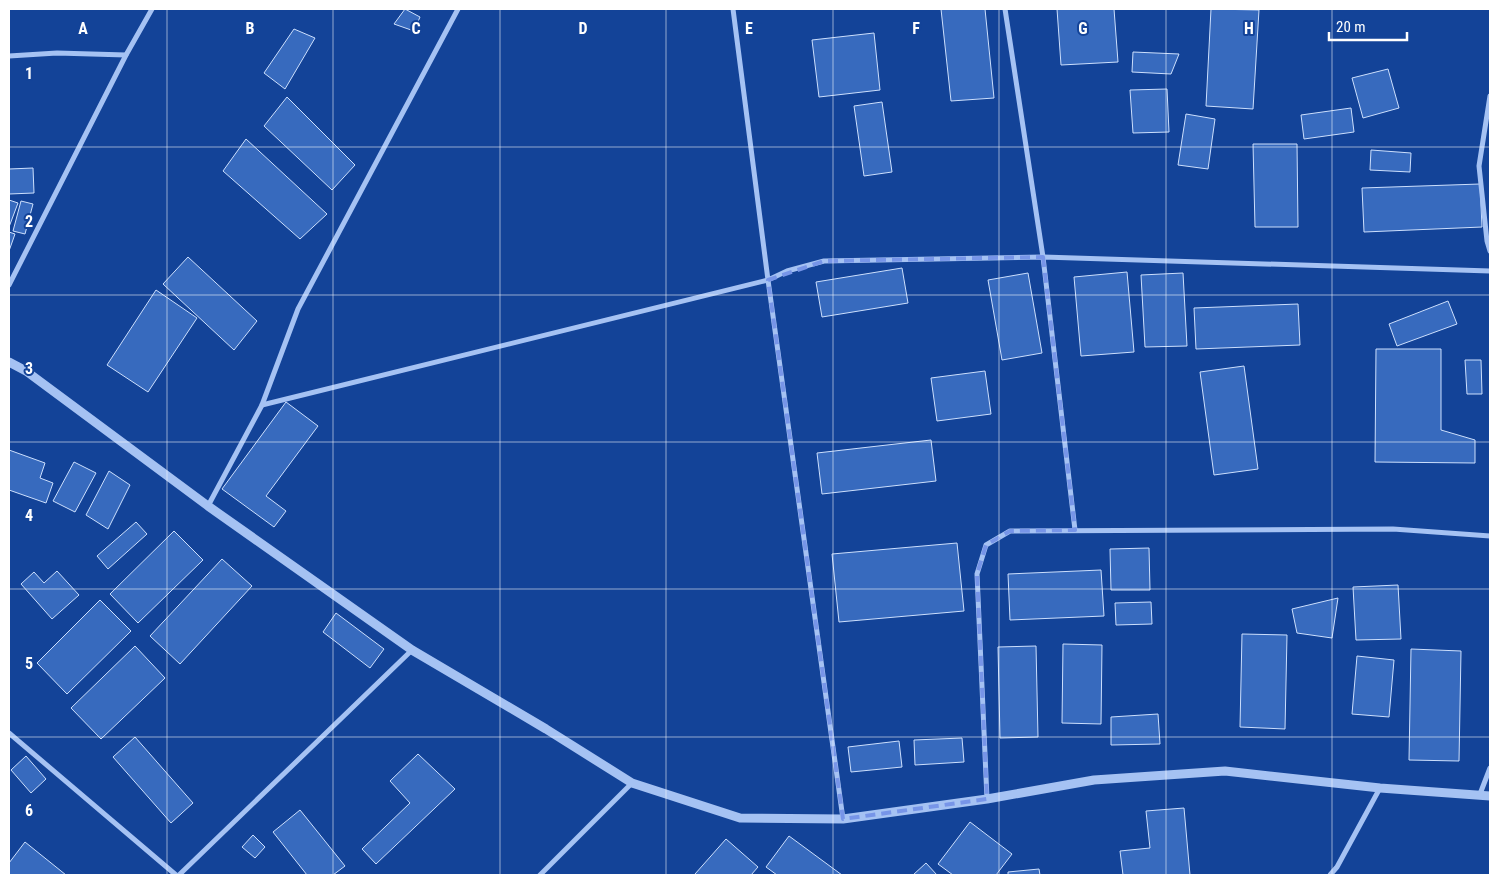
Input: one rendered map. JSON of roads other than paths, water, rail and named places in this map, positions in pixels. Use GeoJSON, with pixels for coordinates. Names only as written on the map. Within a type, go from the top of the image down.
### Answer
{"type":"FeatureCollection","features":[{"type":"Feature","properties":{"kind":"street"},"geometry":{"type":"LineString","coordinates":[[9,285],[126,55],[152,9]]}},
{"type":"Feature","properties":{"kind":"street"},"geometry":{"type":"LineString","coordinates":[[208,506],[262,405],[298,309],[458,9]]}},
{"type":"Feature","properties":{"kind":"street"},"geometry":{"type":"LineString","coordinates":[[734,9],[768,280],[843,819]]}},
{"type":"Feature","properties":{"kind":"street"},"geometry":{"type":"LineString","coordinates":[[1005,9],[1043,257],[1075,530]]}},
{"type":"Feature","properties":{"kind":"street"},"geometry":{"type":"LineString","coordinates":[[9,56],[57,53],[126,55]]}},
{"type":"Feature","properties":{"kind":"street"},"geometry":{"type":"LineString","coordinates":[[1490,96],[1478,166],[1487,241],[1490,251]]}},
{"type":"Feature","properties":{"kind":"street"},"geometry":{"type":"LineString","coordinates":[[262,405],[768,280],[786,271],[824,261],[1043,257],[1490,271]]}},
{"type":"Feature","properties":{"kind":"street"},"geometry":{"type":"LineString","coordinates":[[9,362],[26,371],[208,506],[412,650],[546,729],[632,783],[740,818],[843,819],[988,799],[1094,780],[1225,772],[1380,788],[1490,796]]}},
{"type":"Feature","properties":{"kind":"street"},"geometry":{"type":"LineString","coordinates":[[988,799],[977,574],[986,545],[1010,531],[1393,530],[1490,536]]}},
{"type":"Feature","properties":{"kind":"street"},"geometry":{"type":"LineString","coordinates":[[9,733],[177,875],[412,650]]}},
{"type":"Feature","properties":{"kind":"street"},"geometry":{"type":"LineString","coordinates":[[1480,794],[1490,768]]}},
{"type":"Feature","properties":{"kind":"street"},"geometry":{"type":"LineString","coordinates":[[540,875],[632,783]]}},
{"type":"Feature","properties":{"kind":"street"},"geometry":{"type":"LineString","coordinates":[[1330,875],[1337,867],[1380,788]]}}]}
